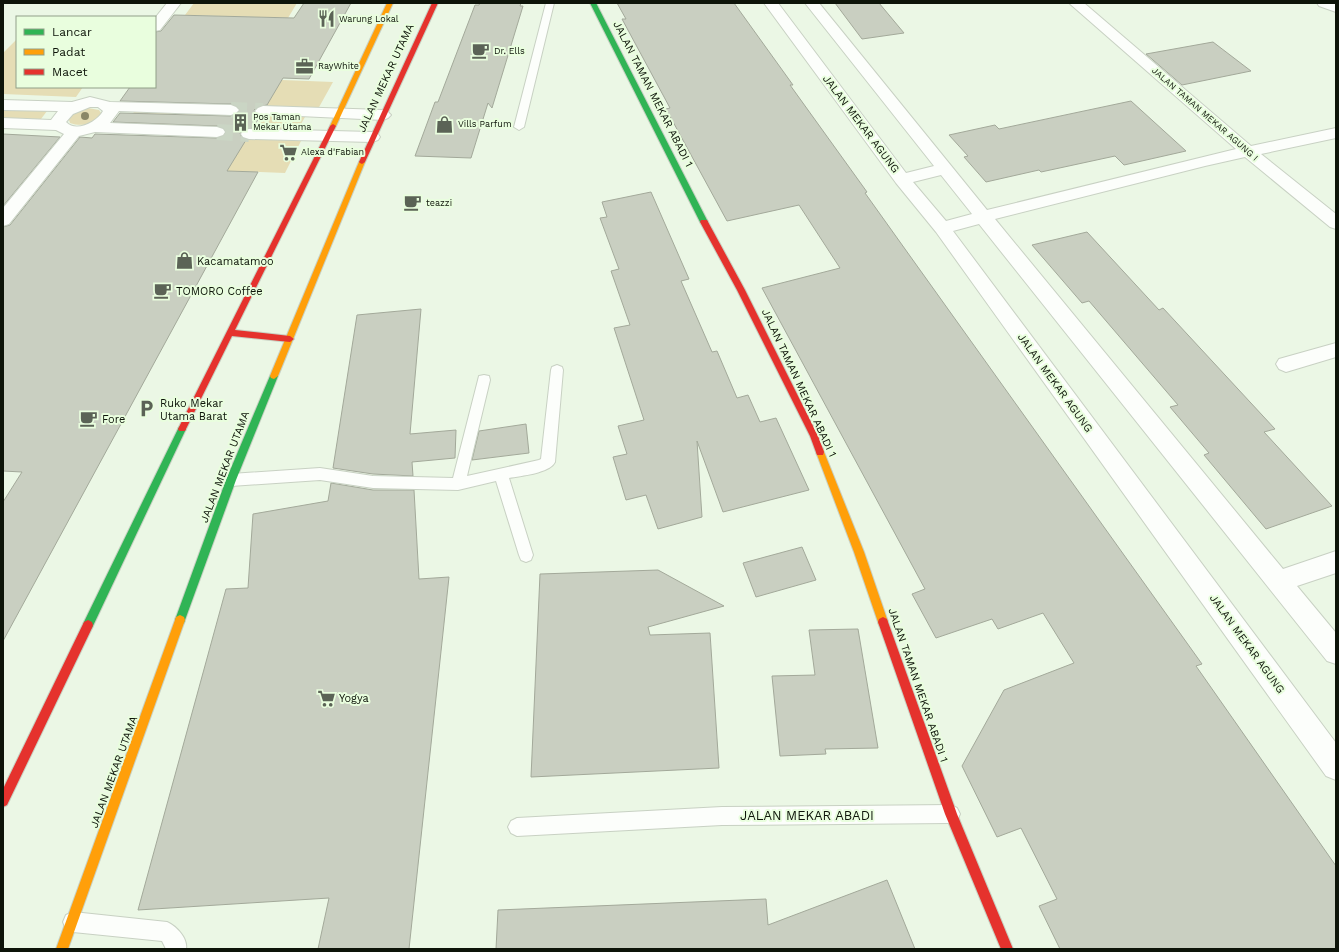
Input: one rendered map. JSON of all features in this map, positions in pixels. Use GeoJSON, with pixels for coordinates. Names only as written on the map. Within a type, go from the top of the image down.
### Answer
{"type":"FeatureCollection","features":[{"type":"Feature","properties":{"kind":"street"},"geometry":{"type":"LineString","coordinates":[[156,26],[174,3]]}},
{"type":"Feature","properties":{"kind":"street"},"geometry":{"type":"LineString","coordinates":[[3,801],[230,333],[340,113],[390,3]]}},
{"type":"Feature","properties":{"kind":"street","name":"JALAN MEKAR UTAMA"},"geometry":{"type":"LineString","coordinates":[[62,949],[231,480],[372,137],[434,3]]}},
{"type":"Feature","properties":{"kind":"street","name":"JALAN TAMAN MEKAR ABADI 1"},"geometry":{"type":"LineString","coordinates":[[593,3],[716,246],[741,290],[814,436],[859,552],[951,814]]}},
{"type":"Feature","properties":{"kind":"street","name":"JALAN MEKAR AGUNG"},"geometry":{"type":"LineString","coordinates":[[771,3],[810,28],[945,169],[1336,652]]}},
{"type":"Feature","properties":{"kind":"street","name":"JALAN MEKAR AGUNG"},"geometry":{"type":"LineString","coordinates":[[812,3],[810,28],[902,179],[942,228],[1336,766]]}},
{"type":"Feature","properties":{"kind":"street","name":"JALAN TAMAN MEKAR AGUNG I"},"geometry":{"type":"LineString","coordinates":[[1076,3],[1248,152],[1336,223]]}},
{"type":"Feature","properties":{"kind":"street"},"geometry":{"type":"LineString","coordinates":[[1324,3],[1336,8]]}},
{"type":"Feature","properties":{"kind":"street"},"geometry":{"type":"LineString","coordinates":[[102,104],[108,88]]}},
{"type":"Feature","properties":{"kind":"street"},"geometry":{"type":"LineString","coordinates":[[3,105],[74,107],[85,104],[102,104],[231,110]]}},
{"type":"Feature","properties":{"kind":"street"},"geometry":{"type":"LineString","coordinates":[[93,127],[102,123],[111,111],[102,104]]}},
{"type":"Feature","properties":{"kind":"street"},"geometry":{"type":"LineString","coordinates":[[66,128],[58,122],[61,116],[74,107]]}},
{"type":"Feature","properties":{"kind":"street"},"geometry":{"type":"LineString","coordinates":[[263,111],[383,115]]}},
{"type":"Feature","properties":{"kind":"street"},"geometry":{"type":"LineString","coordinates":[[3,124],[66,128],[93,127],[217,132]]}},
{"type":"Feature","properties":{"kind":"street"},"geometry":{"type":"LineString","coordinates":[[3,220],[66,128]]}},
{"type":"Feature","properties":{"kind":"street"},"geometry":{"type":"LineString","coordinates":[[942,228],[984,218],[1038,202],[1248,152],[1336,133]]}},
{"type":"Feature","properties":{"kind":"street"},"geometry":{"type":"LineString","coordinates":[[249,134],[372,137]]}},
{"type":"Feature","properties":{"kind":"street"},"geometry":{"type":"LineString","coordinates":[[902,179],[945,169]]}},
{"type":"Feature","properties":{"kind":"street"},"geometry":{"type":"LineString","coordinates":[[230,333],[290,339]]}},
{"type":"Feature","properties":{"kind":"street"},"geometry":{"type":"LineString","coordinates":[[1286,364],[1336,350]]}},
{"type":"Feature","properties":{"kind":"street"},"geometry":{"type":"LineString","coordinates":[[1279,581],[1336,562]]}},
{"type":"Feature","properties":{"kind":"street"},"geometry":{"type":"LineString","coordinates":[[951,814],[1007,949]]}},
{"type":"Feature","properties":{"kind":"lane"},"geometry":{"type":"LineString","coordinates":[[519,127],[550,3]]}},
{"type":"Feature","properties":{"kind":"lane"},"geometry":{"type":"LineString","coordinates":[[231,480],[320,474],[374,482],[458,484],[501,475],[548,462],[557,370]]}},
{"type":"Feature","properties":{"kind":"lane"},"geometry":{"type":"LineString","coordinates":[[458,484],[484,380]]}},
{"type":"Feature","properties":{"kind":"lane"},"geometry":{"type":"LineString","coordinates":[[501,475],[526,556]]}},
{"type":"Feature","properties":{"kind":"lane","name":"JALAN MEKAR ABADI"},"geometry":{"type":"LineString","coordinates":[[517,827],[722,816],[951,814]]}},
{"type":"Feature","properties":{"kind":"lane"},"geometry":{"type":"LineString","coordinates":[[73,922],[167,932],[177,945],[176,949]]}},
{"type":"Feature","properties":{"kind":"shaded area"},"geometry":{"type":"Polygon","coordinates":[[[194,3],[297,3],[288,18],[185,15],[194,3]]]}},
{"type":"Feature","properties":{"kind":"shaded area"},"geometry":{"type":"Polygon","coordinates":[[[16,40],[16,88],[82,88],[76,97],[3,94],[3,53],[16,40]]]}},
{"type":"Feature","properties":{"kind":"shaded area"},"geometry":{"type":"Polygon","coordinates":[[[257,79],[333,82],[318,109],[240,106],[257,79]]]}},
{"type":"Feature","properties":{"kind":"shaded area"},"geometry":{"type":"Polygon","coordinates":[[[88,108],[99,110],[101,113],[96,120],[83,125],[70,123],[70,116],[81,109],[88,108]]]}},
{"type":"Feature","properties":{"kind":"shaded area"},"geometry":{"type":"Polygon","coordinates":[[[3,110],[47,111],[41,119],[3,118],[3,110]]]}},
{"type":"Feature","properties":{"kind":"shaded area"},"geometry":{"type":"Polygon","coordinates":[[[134,112],[226,115],[217,128],[124,124],[134,112]]]}},
{"type":"Feature","properties":{"kind":"shaded area"},"geometry":{"type":"Polygon","coordinates":[[[263,115],[305,117],[297,131],[254,129],[263,115]]]}},
{"type":"Feature","properties":{"kind":"shaded area"},"geometry":{"type":"Polygon","coordinates":[[[224,136],[302,139],[285,173],[204,170],[224,136]]]}},
{"type":"Feature","properties":{"kind":"building"},"geometry":{"type":"Polygon","coordinates":[[[304,3],[351,3],[309,79],[283,78],[267,105],[257,107],[254,110],[257,115],[260,116],[253,128],[243,130],[240,133],[242,138],[246,140],[227,171],[258,172],[3,641],[3,502],[22,472],[3,471],[3,227],[10,225],[80,137],[92,138],[95,134],[217,138],[224,136],[226,133],[224,128],[217,126],[113,122],[120,113],[231,116],[240,111],[237,106],[231,104],[120,101],[129,88],[156,88],[156,32],[161,31],[174,15],[294,18],[304,3]]]}},
{"type":"Feature","properties":{"kind":"building"},"geometry":{"type":"Polygon","coordinates":[[[480,3],[521,3],[520,6],[523,6],[492,108],[488,103],[471,158],[415,156],[435,102],[438,102],[475,5],[479,5],[480,3]]]}},
{"type":"Feature","properties":{"kind":"building"},"geometry":{"type":"Polygon","coordinates":[[[617,3],[734,3],[793,85],[790,85],[867,192],[865,193],[1202,664],[1196,666],[1336,866],[1336,949],[1060,949],[1039,906],[1057,899],[1021,828],[997,837],[962,766],[1004,690],[1074,663],[1043,613],[998,629],[992,619],[936,638],[912,594],[925,589],[762,288],[840,268],[799,205],[727,221],[666,109],[670,108],[622,19],[626,19],[617,3]]]}},
{"type":"Feature","properties":{"kind":"building"},"geometry":{"type":"Polygon","coordinates":[[[835,3],[879,3],[904,33],[862,39],[835,3]]]}},
{"type":"Feature","properties":{"kind":"building"},"geometry":{"type":"Polygon","coordinates":[[[1213,42],[1251,71],[1182,85],[1146,54],[1213,42]]]}},
{"type":"Feature","properties":{"kind":"building"},"geometry":{"type":"Polygon","coordinates":[[[1131,101],[1186,151],[1124,165],[1115,156],[1041,172],[1039,170],[986,182],[964,157],[968,156],[949,135],[995,125],[999,129],[1131,101]]]}},
{"type":"Feature","properties":{"kind":"building"},"geometry":{"type":"Polygon","coordinates":[[[3,134],[60,137],[3,206],[3,134]]]}},
{"type":"Feature","properties":{"kind":"building"},"geometry":{"type":"Polygon","coordinates":[[[651,192],[689,279],[681,281],[712,352],[717,351],[737,398],[748,395],[760,422],[776,418],[809,490],[723,512],[697,441],[702,517],[658,529],[646,495],[626,500],[613,457],[627,454],[618,426],[644,420],[614,328],[630,325],[611,271],[619,269],[600,218],[607,217],[602,202],[651,192]]]}},
{"type":"Feature","properties":{"kind":"building"},"geometry":{"type":"Polygon","coordinates":[[[1087,232],[1159,310],[1163,308],[1275,429],[1264,432],[1332,506],[1266,529],[1204,455],[1209,453],[1170,407],[1178,405],[1089,301],[1082,303],[1032,245],[1087,232]]]}},
{"type":"Feature","properties":{"kind":"building"},"geometry":{"type":"Polygon","coordinates":[[[421,309],[410,434],[456,430],[455,458],[412,462],[413,476],[373,474],[333,468],[357,315],[421,309]]]}},
{"type":"Feature","properties":{"kind":"building"},"geometry":{"type":"Polygon","coordinates":[[[526,424],[529,453],[472,460],[479,431],[526,424]]]}},
{"type":"Feature","properties":{"kind":"building"},"geometry":{"type":"Polygon","coordinates":[[[331,483],[373,490],[414,490],[419,579],[449,577],[409,949],[318,949],[329,898],[138,910],[226,589],[248,588],[253,514],[328,501],[331,483]]]}},
{"type":"Feature","properties":{"kind":"building"},"geometry":{"type":"Polygon","coordinates":[[[802,547],[816,580],[756,597],[743,563],[802,547]]]}},
{"type":"Feature","properties":{"kind":"building"},"geometry":{"type":"Polygon","coordinates":[[[658,570],[724,606],[648,627],[650,635],[710,633],[719,768],[531,777],[540,574],[658,570]]]}},
{"type":"Feature","properties":{"kind":"building"},"geometry":{"type":"Polygon","coordinates":[[[858,629],[878,748],[825,749],[826,754],[780,756],[772,676],[815,675],[809,630],[858,629]]]}},
{"type":"Feature","properties":{"kind":"building"},"geometry":{"type":"Polygon","coordinates":[[[887,880],[915,949],[496,949],[498,910],[766,899],[768,925],[887,880]]]}},
{"type":"Feature","properties":{"kind":"tunnel"},"geometry":{"type":"LineString","coordinates":[[231,110],[263,111]]}},
{"type":"Feature","properties":{"kind":"tunnel"},"geometry":{"type":"LineString","coordinates":[[217,132],[249,134]]}},
{"type":"Feature","properties":{"kind":"traffic: fast"},"geometry":{"type":"LineString","coordinates":[[593,3],[704,222]]}},
{"type":"Feature","properties":{"kind":"traffic: fast"},"geometry":{"type":"LineString","coordinates":[[180,620],[231,480],[274,376]]}},
{"type":"Feature","properties":{"kind":"traffic: fast"},"geometry":{"type":"LineString","coordinates":[[88,625],[182,429]]}},
{"type":"Feature","properties":{"kind":"traffic: slow"},"geometry":{"type":"LineString","coordinates":[[333,126],[390,3]]}},
{"type":"Feature","properties":{"kind":"traffic: slow"},"geometry":{"type":"LineString","coordinates":[[274,376],[362,162]]}},
{"type":"Feature","properties":{"kind":"traffic: slow"},"geometry":{"type":"LineString","coordinates":[[820,452],[859,552],[883,622]]}},
{"type":"Feature","properties":{"kind":"traffic: slow"},"geometry":{"type":"LineString","coordinates":[[62,949],[180,620]]}},
{"type":"Feature","properties":{"kind":"traffic: jam"},"geometry":{"type":"LineString","coordinates":[[362,162],[435,3]]}},
{"type":"Feature","properties":{"kind":"traffic: jam"},"geometry":{"type":"LineString","coordinates":[[182,429],[333,126]]}},
{"type":"Feature","properties":{"kind":"traffic: jam"},"geometry":{"type":"LineString","coordinates":[[704,222],[741,290],[814,436],[820,452]]}},
{"type":"Feature","properties":{"kind":"traffic: jam"},"geometry":{"type":"LineString","coordinates":[[230,333],[290,339]]}},
{"type":"Feature","properties":{"kind":"traffic: jam"},"geometry":{"type":"LineString","coordinates":[[883,622],[951,814],[1007,949]]}},
{"type":"Feature","properties":{"kind":"traffic: jam"},"geometry":{"type":"LineString","coordinates":[[3,801],[88,625]]}},
{"type":"Feature","properties":{"kind":"place","name":"Warung Lokal"},"geometry":{"type":"Point","coordinates":[326,19]}},
{"type":"Feature","properties":{"kind":"place","name":"Dr. Ells"},"geometry":{"type":"Point","coordinates":[481,51]}},
{"type":"Feature","properties":{"kind":"place","name":"RayWhite"},"geometry":{"type":"Point","coordinates":[305,66]}},
{"type":"Feature","properties":{"kind":"place","name":"Pos Taman Mekar Utama"},"geometry":{"type":"Point","coordinates":[240,122]}},
{"type":"Feature","properties":{"kind":"place","name":"Vills Parfum"},"geometry":{"type":"Point","coordinates":[445,124]}},
{"type":"Feature","properties":{"kind":"place","name":"Alexa d'Fabian"},"geometry":{"type":"Point","coordinates":[288,152]}},
{"type":"Feature","properties":{"kind":"place","name":"teazzi"},"geometry":{"type":"Point","coordinates":[413,203]}},
{"type":"Feature","properties":{"kind":"place","name":"Kacamatamoo"},"geometry":{"type":"Point","coordinates":[184,261]}},
{"type":"Feature","properties":{"kind":"place","name":"TOMORO Coffee"},"geometry":{"type":"Point","coordinates":[163,291]}},
{"type":"Feature","properties":{"kind":"place","name":"Ruko Mekar Utama Barat"},"geometry":{"type":"Point","coordinates":[147,409]}},
{"type":"Feature","properties":{"kind":"place","name":"Fore"},"geometry":{"type":"Point","coordinates":[89,419]}},
{"type":"Feature","properties":{"kind":"place","name":"Yogya"},"geometry":{"type":"Point","coordinates":[326,698]}}]}
